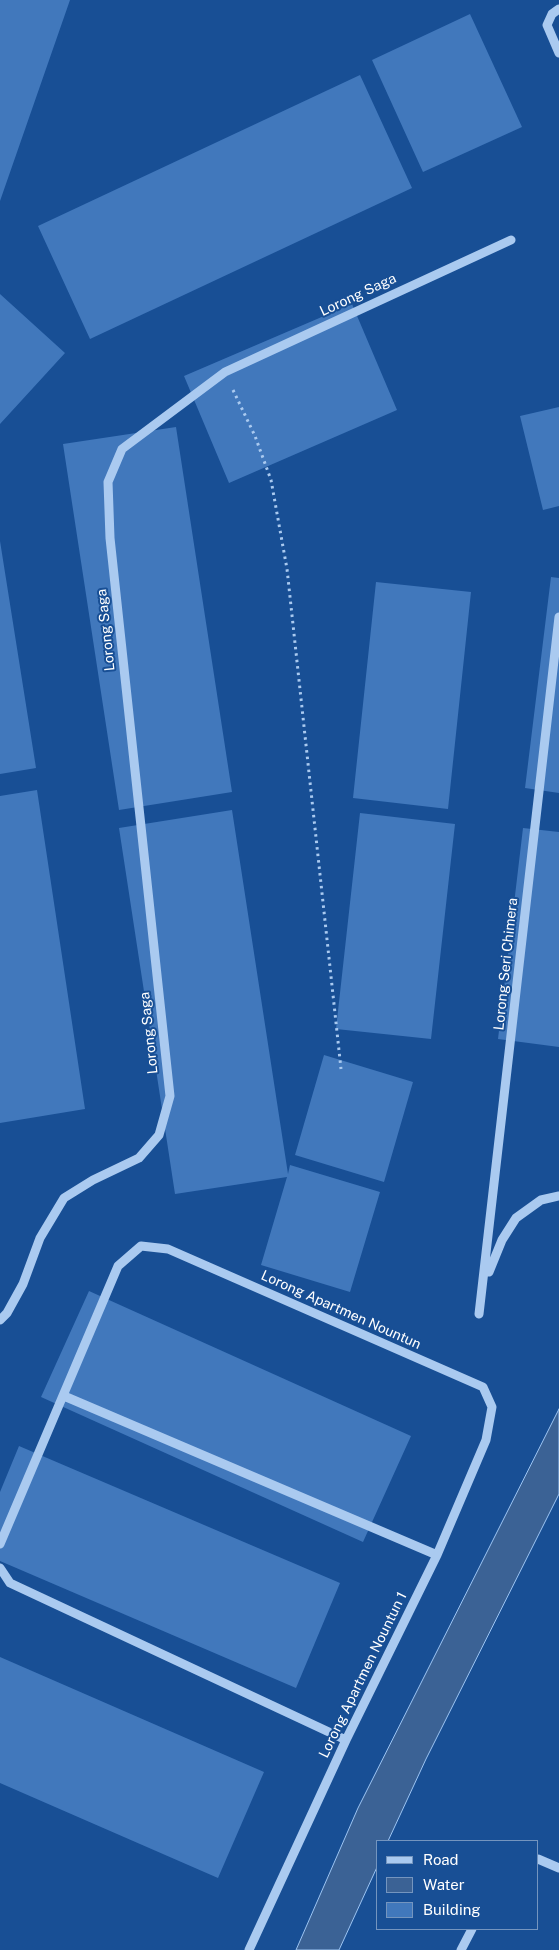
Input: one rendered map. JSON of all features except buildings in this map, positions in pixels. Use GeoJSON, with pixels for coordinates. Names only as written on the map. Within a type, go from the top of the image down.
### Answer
{"type":"FeatureCollection","features":[{"type":"Feature","properties":{"kind":"street"},"geometry":{"type":"LineString","coordinates":[[556,11],[548,25],[559,53]]}},
{"type":"Feature","properties":{"kind":"street","name":"Lorong Saga"},"geometry":{"type":"LineString","coordinates":[[0,1320],[7,1313],[23,1284],[40,1238],[64,1198],[93,1180],[138,1158],[159,1135],[170,1096],[110,538],[108,482],[122,449],[224,372],[510,240]]}},
{"type":"Feature","properties":{"kind":"street","name":"Lorong Seri Chimera"},"geometry":{"type":"LineString","coordinates":[[480,1314],[559,616]]}},
{"type":"Feature","properties":{"kind":"street"},"geometry":{"type":"LineString","coordinates":[[484,1284],[502,1240],[516,1218],[541,1200],[559,1196]]}},
{"type":"Feature","properties":{"kind":"street","name":"Lorong Apartmen Nountun"},"geometry":{"type":"LineString","coordinates":[[0,1544],[118,1266],[141,1246],[168,1248],[483,1387],[492,1408]]}},
{"type":"Feature","properties":{"kind":"street"},"geometry":{"type":"LineString","coordinates":[[64,1396],[437,1556]]}},
{"type":"Feature","properties":{"kind":"street","name":"Lorong Apartmen Nountun 1"},"geometry":{"type":"LineString","coordinates":[[249,1950],[346,1740],[437,1556],[486,1440],[492,1408]]}},
{"type":"Feature","properties":{"kind":"street"},"geometry":{"type":"LineString","coordinates":[[0,1568],[10,1583],[346,1740]]}},
{"type":"Feature","properties":{"kind":"street"},"geometry":{"type":"LineString","coordinates":[[539,1859],[559,1868]]}},
{"type":"Feature","properties":{"kind":"street"},"geometry":{"type":"LineString","coordinates":[[461,1950],[471,1930]]}},
{"type":"Feature","properties":{"kind":"path"},"geometry":{"type":"LineString","coordinates":[[224,372],[255,436],[271,480],[287,569],[341,1069]]}},
{"type":"Feature","properties":{"kind":"water"},"geometry":{"type":"Polygon","coordinates":[[[559,1409],[559,1494],[426,1759],[388,1840],[376,1840],[376,1869],[339,1950],[296,1950],[358,1808],[559,1409]]]}}]}
